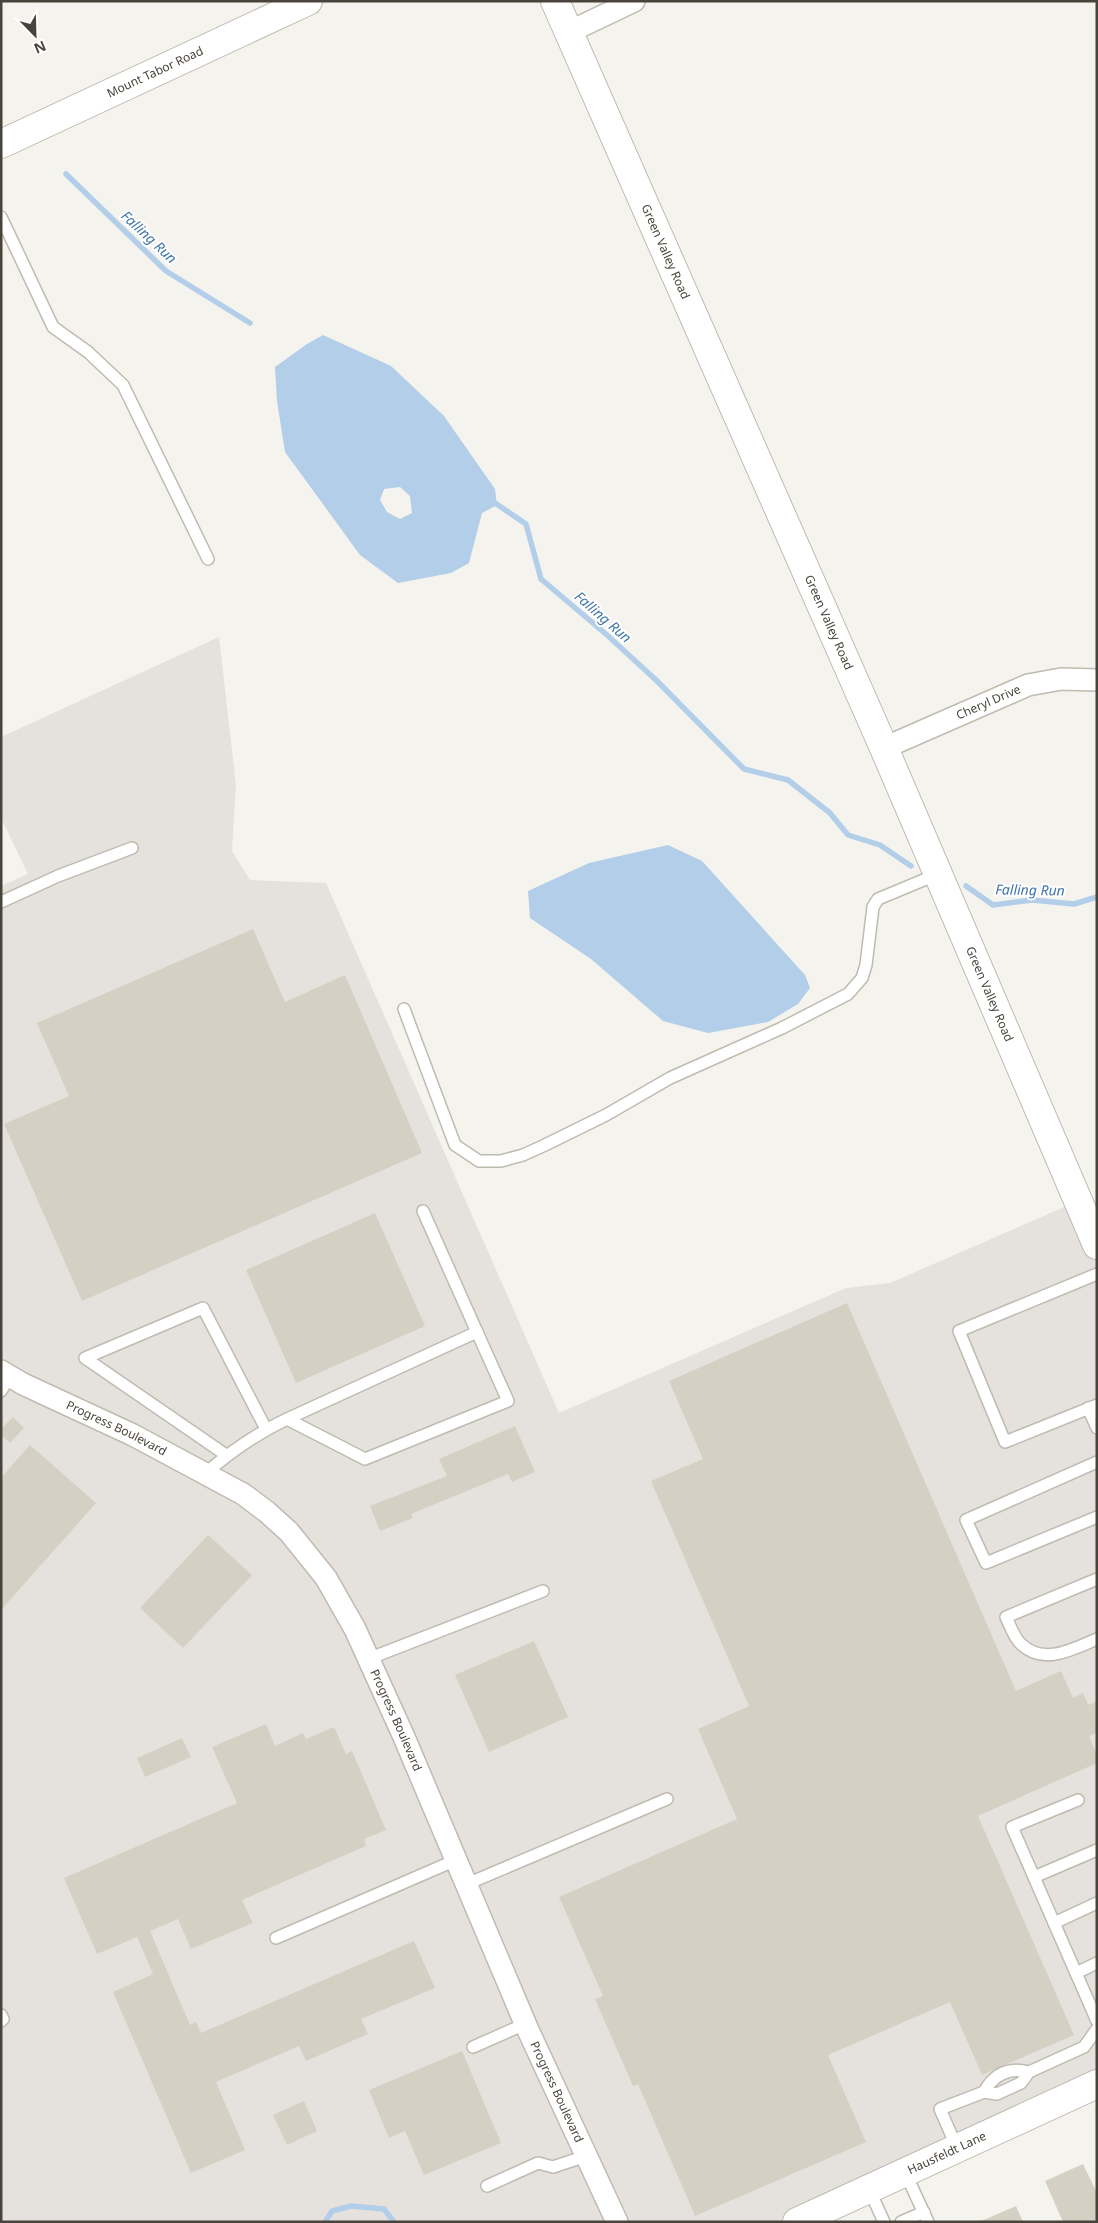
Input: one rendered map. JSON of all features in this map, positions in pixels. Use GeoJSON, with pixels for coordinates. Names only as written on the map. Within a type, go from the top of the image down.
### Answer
{"type":"FeatureCollection","features":[{"type":"Feature","properties":{"kind":"street","name":"Mount Tabor Road"},"geometry":{"type":"LineString","coordinates":[[1,144],[308,1]]}},
{"type":"Feature","properties":{"kind":"street","name":"Green Valley Road"},"geometry":{"type":"LineString","coordinates":[[555,1],[884,748],[1095,1234]]}},
{"type":"Feature","properties":{"kind":"street"},"geometry":{"type":"LineString","coordinates":[[569,32],[634,1]]}},
{"type":"Feature","properties":{"kind":"street","name":"Cheryl Drive"},"geometry":{"type":"LineString","coordinates":[[884,748],[1028,685],[1061,679],[1097,680]]}},
{"type":"Feature","properties":{"kind":"street","name":"Progress Boulevard"},"geometry":{"type":"LineString","coordinates":[[4,1379],[133,1435],[243,1494],[268,1512],[289,1532],[326,1578],[355,1629],[467,1884],[525,2024],[616,2222]]}},
{"type":"Feature","properties":{"kind":"street","name":"Hausfeldt Lane"},"geometry":{"type":"LineString","coordinates":[[798,2222],[1097,2084]]}},
{"type":"Feature","properties":{"kind":"lane"},"geometry":{"type":"LineString","coordinates":[[1,217],[53,327],[88,352],[123,385],[208,559]]}},
{"type":"Feature","properties":{"kind":"lane"},"geometry":{"type":"LineString","coordinates":[[1,902],[58,876],[132,848]]}},
{"type":"Feature","properties":{"kind":"lane"},"geometry":{"type":"LineString","coordinates":[[404,1009],[455,1145],[479,1161],[500,1161],[523,1155],[545,1145],[560,1135],[606,1115],[670,1078],[782,1028],[848,994],[862,978],[866,965],[873,907],[878,899],[938,874]]}},
{"type":"Feature","properties":{"kind":"lane"},"geometry":{"type":"LineString","coordinates":[[287,1419],[365,1459],[508,1400],[423,1211]]}},
{"type":"Feature","properties":{"kind":"lane"},"geometry":{"type":"LineString","coordinates":[[1097,1274],[959,1331],[1005,1442],[1092,1406],[1097,1428]]}},
{"type":"Feature","properties":{"kind":"lane"},"geometry":{"type":"LineString","coordinates":[[226,1455],[85,1358],[203,1308],[266,1429]]}},
{"type":"Feature","properties":{"kind":"lane"},"geometry":{"type":"LineString","coordinates":[[206,1473],[226,1455],[266,1429],[477,1332]]}},
{"type":"Feature","properties":{"kind":"lane"},"geometry":{"type":"LineString","coordinates":[[1097,1462],[966,1520],[986,1563],[1097,1517]]}},
{"type":"Feature","properties":{"kind":"lane"},"geometry":{"type":"LineString","coordinates":[[1097,1579],[1006,1617],[1019,1643],[1036,1653],[1059,1654],[1097,1639]]}},
{"type":"Feature","properties":{"kind":"lane"},"geometry":{"type":"LineString","coordinates":[[368,1659],[543,1591]]}},
{"type":"Feature","properties":{"kind":"lane"},"geometry":{"type":"LineString","coordinates":[[467,1884],[667,1799]]}},
{"type":"Feature","properties":{"kind":"lane"},"geometry":{"type":"LineString","coordinates":[[1078,1800],[1012,1827],[1097,2021]]}},
{"type":"Feature","properties":{"kind":"lane"},"geometry":{"type":"LineString","coordinates":[[1034,1877],[1097,1850]]}},
{"type":"Feature","properties":{"kind":"lane"},"geometry":{"type":"LineString","coordinates":[[276,1938],[456,1860]]}},
{"type":"Feature","properties":{"kind":"lane"},"geometry":{"type":"LineString","coordinates":[[1054,1923],[1097,1903]]}},
{"type":"Feature","properties":{"kind":"lane"},"geometry":{"type":"LineString","coordinates":[[1076,1973],[1097,1963]]}},
{"type":"Feature","properties":{"kind":"lane"},"geometry":{"type":"LineString","coordinates":[[1,2015],[3,2019],[1,2021]]}},
{"type":"Feature","properties":{"kind":"lane"},"geometry":{"type":"LineString","coordinates":[[473,2047],[525,2024]]}},
{"type":"Feature","properties":{"kind":"lane"},"geometry":{"type":"LineString","coordinates":[[957,2148],[940,2110],[984,2092],[998,2094],[1021,2083],[1029,2072],[1084,2048],[1097,2029]]}},
{"type":"Feature","properties":{"kind":"lane"},"geometry":{"type":"LineString","coordinates":[[487,2186],[538,2163],[553,2167],[586,2156]]}},
{"type":"Feature","properties":{"kind":"lane"},"geometry":{"type":"LineString","coordinates":[[902,2222],[926,2217],[905,2172]]}},
{"type":"Feature","properties":{"kind":"lane"},"geometry":{"type":"LineString","coordinates":[[869,2188],[884,2222]]}},
{"type":"Feature","properties":{"kind":"shaded area"},"geometry":{"type":"Polygon","coordinates":[[[219,637],[236,785],[232,851],[250,880],[326,883],[559,1413],[846,1288],[890,1283],[1078,1201],[1097,1245],[1097,2084],[797,2222],[1,2222],[1,886],[28,874],[1,818],[1,737],[219,637]]]}},
{"type":"Feature","properties":{"kind":"water"},"geometry":{"type":"Polygon","coordinates":[[[323,335],[391,366],[444,416],[495,489],[497,505],[482,513],[469,563],[451,573],[398,583],[360,555],[285,452],[277,401],[275,367],[323,335]],[[400,487],[384,489],[380,500],[387,512],[400,519],[412,513],[410,496],[400,487]]]}},
{"type":"Feature","properties":{"kind":"water"},"geometry":{"type":"Polygon","coordinates":[[[668,845],[702,861],[805,975],[810,988],[798,1004],[768,1022],[708,1033],[663,1021],[591,959],[530,918],[528,891],[589,863],[668,845]]]}},
{"type":"Feature","properties":{"kind":"building"},"geometry":{"type":"Polygon","coordinates":[[[253,929],[285,1002],[345,975],[422,1153],[82,1301],[4,1124],[69,1096],[37,1023],[253,929]]]}},
{"type":"Feature","properties":{"kind":"building"},"geometry":{"type":"Polygon","coordinates":[[[375,1213],[425,1326],[296,1383],[246,1270],[375,1213]]]}},
{"type":"Feature","properties":{"kind":"building"},"geometry":{"type":"Polygon","coordinates":[[[847,1303],[1016,1691],[1061,1671],[1073,1698],[1083,1693],[1088,1705],[1097,1701],[1097,1733],[1089,1736],[1097,1755],[1097,1763],[978,1816],[1074,2035],[982,2075],[950,2002],[828,2055],[866,2142],[695,2216],[638,2084],[633,2086],[595,1999],[603,1996],[559,1897],[737,1819],[698,1729],[749,1706],[651,1481],[703,1459],[669,1381],[847,1303]]]}},
{"type":"Feature","properties":{"kind":"building"},"geometry":{"type":"Polygon","coordinates":[[[13,1417],[24,1428],[10,1443],[1,1435],[1,1429],[13,1417]]]}},
{"type":"Feature","properties":{"kind":"building"},"geometry":{"type":"Polygon","coordinates":[[[515,1426],[535,1472],[512,1482],[508,1474],[411,1514],[413,1518],[380,1531],[370,1506],[447,1476],[439,1459],[515,1426]]]}},
{"type":"Feature","properties":{"kind":"building"},"geometry":{"type":"Polygon","coordinates":[[[30,1445],[96,1503],[1,1610],[1,1478],[30,1445]]]}},
{"type":"Feature","properties":{"kind":"building"},"geometry":{"type":"Polygon","coordinates":[[[208,1535],[252,1575],[183,1648],[140,1608],[208,1535]]]}},
{"type":"Feature","properties":{"kind":"building"},"geometry":{"type":"Polygon","coordinates":[[[534,1641],[568,1717],[489,1752],[455,1675],[534,1641]]]}},
{"type":"Feature","properties":{"kind":"building"},"geometry":{"type":"Polygon","coordinates":[[[266,1724],[275,1746],[303,1733],[306,1739],[334,1727],[346,1754],[352,1751],[386,1830],[364,1839],[366,1846],[242,1900],[253,1923],[191,1949],[178,1919],[150,1931],[190,2025],[196,2022],[201,2033],[414,1941],[435,1988],[361,2019],[368,2034],[306,2061],[299,2046],[216,2082],[245,2150],[191,2173],[113,1992],[153,1974],[137,1937],[97,1954],[64,1878],[237,1803],[212,1747],[266,1724]]]}},
{"type":"Feature","properties":{"kind":"building"},"geometry":{"type":"Polygon","coordinates":[[[182,1738],[191,1757],[145,1777],[137,1758],[182,1738]]]}},
{"type":"Feature","properties":{"kind":"building"},"geometry":{"type":"Polygon","coordinates":[[[462,2051],[501,2143],[424,2175],[405,2131],[389,2138],[369,2090],[462,2051]]]}},
{"type":"Feature","properties":{"kind":"building"},"geometry":{"type":"Polygon","coordinates":[[[304,2101],[317,2131],[287,2145],[273,2115],[304,2101]]]}},
{"type":"Feature","properties":{"kind":"building"},"geometry":{"type":"Polygon","coordinates":[[[1083,2164],[1097,2193],[1097,2222],[1063,2222],[1045,2181],[1083,2164]]]}},
{"type":"Feature","properties":{"kind":"building"},"geometry":{"type":"Polygon","coordinates":[[[1016,2206],[1023,2222],[979,2222],[1016,2206]]]}},
{"type":"Feature","properties":{"kind":"waterway","name":"Falling Run"},"geometry":{"type":"LineString","coordinates":[[66,174],[166,271],[250,323]]}},
{"type":"Feature","properties":{"kind":"waterway","name":"Falling Run"},"geometry":{"type":"LineString","coordinates":[[492,501],[526,524],[541,579],[656,680],[744,769],[788,780],[830,813],[848,835],[880,845],[911,866]]}},
{"type":"Feature","properties":{"kind":"waterway","name":"Falling Run"},"geometry":{"type":"LineString","coordinates":[[966,886],[993,905],[1032,900],[1074,904],[1097,897]]}},
{"type":"Feature","properties":{"kind":"waterway"},"geometry":{"type":"LineString","coordinates":[[325,2222],[332,2211],[351,2206],[384,2209],[394,2222]]}}]}
